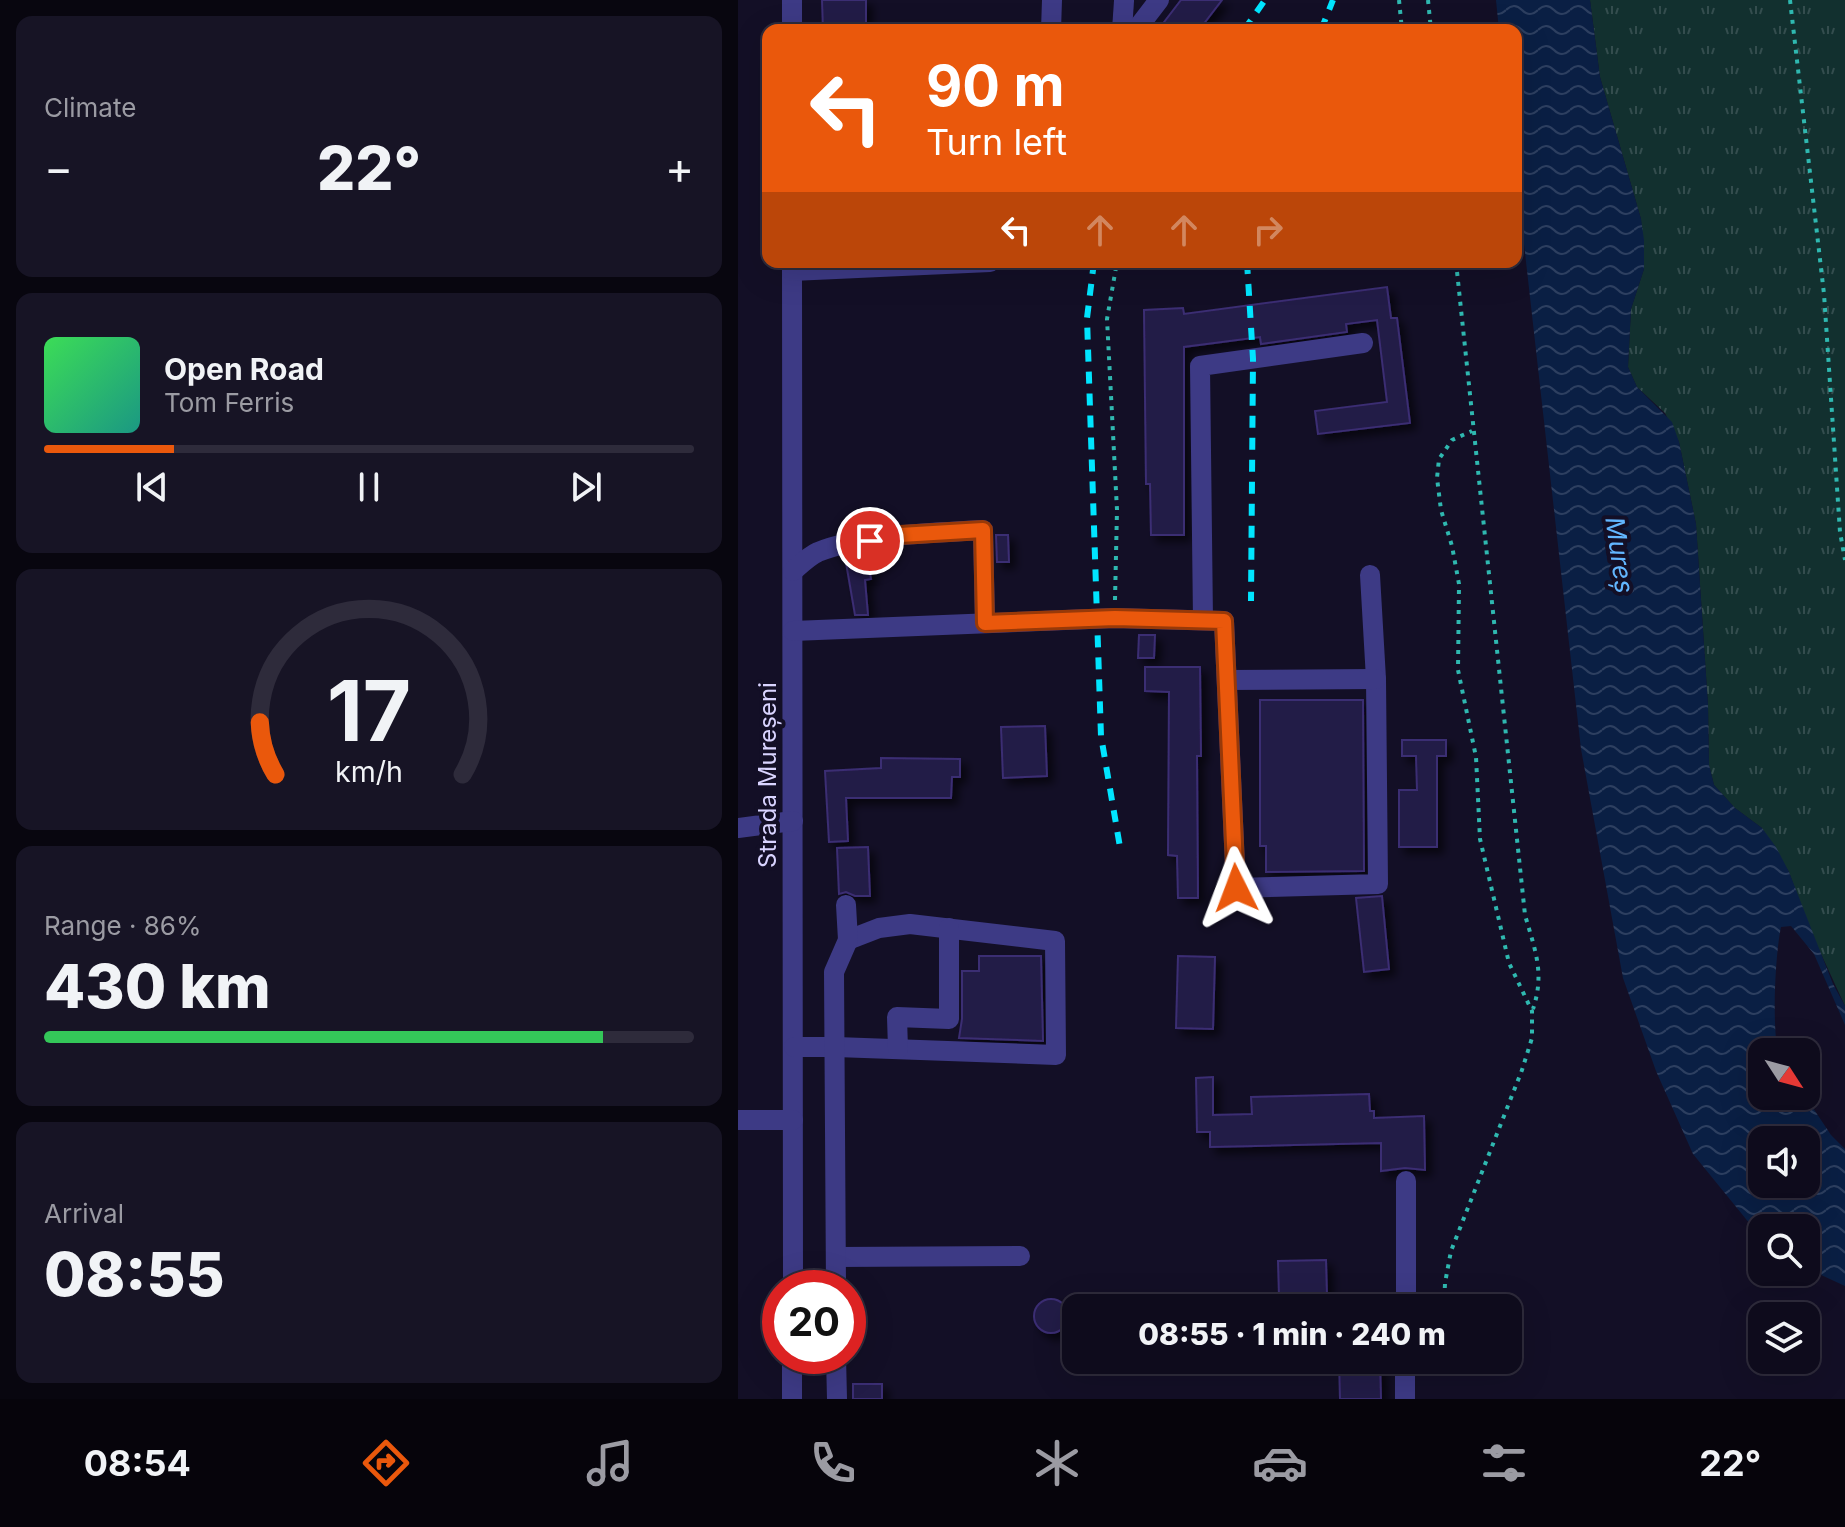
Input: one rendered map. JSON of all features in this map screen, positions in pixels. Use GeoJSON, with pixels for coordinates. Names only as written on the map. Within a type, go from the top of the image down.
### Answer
{"type":"FeatureCollection","features":[{"type":"Feature","properties":{"kind":"street"},"geometry":{"type":"LineString","coordinates":[[792,0],[792,24]]}},
{"type":"Feature","properties":{"kind":"street"},"geometry":{"type":"LineString","coordinates":[[1051,24],[1052,0]]}},
{"type":"Feature","properties":{"kind":"street"},"geometry":{"type":"LineString","coordinates":[[1141,24],[1159,0]]}},
{"type":"Feature","properties":{"kind":"street"},"geometry":{"type":"LineString","coordinates":[[1122,24],[1124,1]]}},
{"type":"Feature","properties":{"kind":"street","name":"Strada Mureșeni"},"geometry":{"type":"LineString","coordinates":[[792,268],[793,1270]]}},
{"type":"Feature","properties":{"kind":"street"},"geometry":{"type":"LineString","coordinates":[[1203,620],[1200,366],[1363,343]]}},
{"type":"Feature","properties":{"kind":"street"},"geometry":{"type":"LineString","coordinates":[[793,571],[815,553],[840,547],[900,535],[983,530],[985,623]]}},
{"type":"Feature","properties":{"kind":"street"},"geometry":{"type":"LineString","coordinates":[[793,631],[1115,618],[1224,621],[1236,888],[1378,884],[1376,679],[1370,575]]}},
{"type":"Feature","properties":{"kind":"street"},"geometry":{"type":"LineString","coordinates":[[1227,680],[1376,679]]}},
{"type":"Feature","properties":{"kind":"street"},"geometry":{"type":"LineString","coordinates":[[738,828],[793,821]]}},
{"type":"Feature","properties":{"kind":"street"},"geometry":{"type":"LineString","coordinates":[[836,1270],[834,972],[848,940],[846,905]]}},
{"type":"Feature","properties":{"kind":"street"},"geometry":{"type":"LineString","coordinates":[[794,1047],[1056,1055],[1055,941],[910,924],[879,928],[848,940]]}},
{"type":"Feature","properties":{"kind":"street"},"geometry":{"type":"LineString","coordinates":[[898,1049],[897,1017],[949,1019],[949,928]]}},
{"type":"Feature","properties":{"kind":"street"},"geometry":{"type":"LineString","coordinates":[[738,1120],[793,1120]]}},
{"type":"Feature","properties":{"kind":"street"},"geometry":{"type":"LineString","coordinates":[[1406,1181],[1406,1294]]}},
{"type":"Feature","properties":{"kind":"street"},"geometry":{"type":"LineString","coordinates":[[836,1257],[1020,1256]]}},
{"type":"Feature","properties":{"kind":"street"},"geometry":{"type":"LineString","coordinates":[[792,1374],[792,1399]]}},
{"type":"Feature","properties":{"kind":"street"},"geometry":{"type":"LineString","coordinates":[[836,1374],[837,1399]]}},
{"type":"Feature","properties":{"kind":"street"},"geometry":{"type":"LineString","coordinates":[[1405,1374],[1405,1399]]}},
{"type":"Feature","properties":{"kind":"path"},"geometry":{"type":"LineString","coordinates":[[1399,0],[1401,24]]}},
{"type":"Feature","properties":{"kind":"path"},"geometry":{"type":"LineString","coordinates":[[1428,0],[1430,24]]}},
{"type":"Feature","properties":{"kind":"path"},"geometry":{"type":"LineString","coordinates":[[1790,0],[1824,294],[1840,532],[1845,560]]}},
{"type":"Feature","properties":{"kind":"path"},"geometry":{"type":"LineString","coordinates":[[1115,618],[1117,510],[1107,319],[1116,268]]}},
{"type":"Feature","properties":{"kind":"path"},"geometry":{"type":"LineString","coordinates":[[1445,1294],[1451,1251],[1532,1038],[1532,1011],[1540,987],[1537,957],[1525,915],[1457,268]]}},
{"type":"Feature","properties":{"kind":"path"},"geometry":{"type":"LineString","coordinates":[[1472,431],[1452,440],[1439,459],[1437,478],[1441,510],[1459,584],[1458,670],[1476,757],[1480,839],[1509,963],[1532,1011]]}},
{"type":"Feature","properties":{"kind":"green space"},"geometry":{"type":"Polygon","coordinates":[[[1590,0],[1845,0],[1845,1006],[1811,932],[1789,872],[1762,828],[1735,808],[1714,785],[1709,765],[1696,524],[1679,442],[1665,413],[1637,387],[1628,367],[1631,309],[1644,269],[1641,219],[1600,77],[1590,0]]]}},
{"type":"Feature","properties":{"kind":"water","name":"Mureș"},"geometry":{"type":"Polygon","coordinates":[[[1496,0],[1590,0],[1600,77],[1641,219],[1644,240],[1644,269],[1631,309],[1628,367],[1637,387],[1672,422],[1696,524],[1709,765],[1714,785],[1735,808],[1762,828],[1776,847],[1845,1006],[1845,1025],[1814,954],[1791,926],[1781,927],[1775,990],[1776,1038],[1748,1038],[1748,1110],[1814,1110],[1845,1149],[1845,1286],[1820,1274],[1820,1214],[1748,1214],[1748,1222],[1693,1154],[1656,1071],[1623,978],[1581,749],[1522,226],[1522,24],[1498,24],[1496,0]]]}},
{"type":"Feature","properties":{"kind":"building"},"geometry":{"type":"Polygon","coordinates":[[[822,0],[866,0],[866,24],[823,24],[822,0]]]}},
{"type":"Feature","properties":{"kind":"building"},"geometry":{"type":"Polygon","coordinates":[[[1181,0],[1222,0],[1204,24],[1163,24],[1181,0]]]}},
{"type":"Feature","properties":{"kind":"building"},"geometry":{"type":"Polygon","coordinates":[[[1387,287],[1391,318],[1397,318],[1410,423],[1318,434],[1315,411],[1387,402],[1377,320],[1346,324],[1347,332],[1261,344],[1260,337],[1184,347],[1184,535],[1151,535],[1150,484],[1146,484],[1144,310],[1183,308],[1184,314],[1387,287]]]}},
{"type":"Feature","properties":{"kind":"building"},"geometry":{"type":"Polygon","coordinates":[[[996,535],[1008,535],[1009,562],[997,562],[996,535]]]}},
{"type":"Feature","properties":{"kind":"building"},"geometry":{"type":"Polygon","coordinates":[[[866,553],[871,579],[865,580],[868,615],[855,615],[845,557],[866,553]]]}},
{"type":"Feature","properties":{"kind":"building"},"geometry":{"type":"Polygon","coordinates":[[[1139,635],[1155,635],[1154,658],[1138,658],[1139,635]]]}},
{"type":"Feature","properties":{"kind":"building"},"geometry":{"type":"Polygon","coordinates":[[[1145,667],[1200,667],[1198,898],[1178,898],[1177,856],[1168,855],[1169,692],[1145,691],[1145,667]]]}},
{"type":"Feature","properties":{"kind":"building"},"geometry":{"type":"Polygon","coordinates":[[[1260,700],[1363,700],[1364,871],[1266,872],[1266,846],[1260,846],[1260,700]]]}},
{"type":"Feature","properties":{"kind":"building"},"geometry":{"type":"Polygon","coordinates":[[[1045,726],[1047,776],[1003,778],[1001,727],[1045,726]]]}},
{"type":"Feature","properties":{"kind":"building"},"geometry":{"type":"Polygon","coordinates":[[[1402,740],[1446,740],[1446,756],[1437,756],[1437,847],[1399,847],[1399,790],[1417,790],[1416,756],[1402,756],[1402,740]]]}},
{"type":"Feature","properties":{"kind":"building"},"geometry":{"type":"Polygon","coordinates":[[[881,758],[960,759],[960,777],[952,777],[951,798],[846,798],[848,841],[829,842],[825,771],[881,768],[881,758]]]}},
{"type":"Feature","properties":{"kind":"building"},"geometry":{"type":"Polygon","coordinates":[[[868,847],[870,896],[855,896],[846,892],[839,894],[837,848],[868,847]]]}},
{"type":"Feature","properties":{"kind":"building"},"geometry":{"type":"Polygon","coordinates":[[[1382,896],[1389,969],[1364,972],[1356,898],[1382,896]]]}},
{"type":"Feature","properties":{"kind":"building"},"geometry":{"type":"Polygon","coordinates":[[[979,956],[1041,956],[1043,1041],[959,1038],[962,971],[979,971],[979,956]]]}},
{"type":"Feature","properties":{"kind":"building"},"geometry":{"type":"Polygon","coordinates":[[[1178,956],[1215,957],[1213,1029],[1176,1028],[1178,956]]]}},
{"type":"Feature","properties":{"kind":"building"},"geometry":{"type":"Polygon","coordinates":[[[1213,1077],[1213,1115],[1252,1114],[1251,1097],[1369,1094],[1370,1111],[1374,1111],[1374,1118],[1424,1116],[1425,1170],[1405,1168],[1381,1171],[1381,1143],[1210,1147],[1210,1132],[1197,1132],[1196,1078],[1213,1077]]]}},
{"type":"Feature","properties":{"kind":"building"},"geometry":{"type":"Polygon","coordinates":[[[1326,1260],[1327,1294],[1279,1294],[1278,1261],[1326,1260]]]}},
{"type":"Feature","properties":{"kind":"building"},"geometry":{"type":"Polygon","coordinates":[[[1051,1299],[1062,1304],[1062,1328],[1051,1333],[1039,1328],[1034,1316],[1039,1304],[1051,1299]]]}},
{"type":"Feature","properties":{"kind":"building"},"geometry":{"type":"Polygon","coordinates":[[[1339,1374],[1380,1374],[1381,1399],[1340,1399],[1339,1374]]]}},
{"type":"Feature","properties":{"kind":"building"},"geometry":{"type":"Polygon","coordinates":[[[853,1384],[882,1384],[882,1399],[853,1399],[853,1384]]]}},
{"type":"Feature","properties":{"kind":"railway"},"geometry":{"type":"LineString","coordinates":[[1248,24],[1265,0]]}},
{"type":"Feature","properties":{"kind":"railway"},"geometry":{"type":"LineString","coordinates":[[1323,24],[1333,0]]}},
{"type":"Feature","properties":{"kind":"railway"},"geometry":{"type":"LineString","coordinates":[[1093,268],[1087,318],[1101,736],[1121,853]]}},
{"type":"Feature","properties":{"kind":"railway"},"geometry":{"type":"LineString","coordinates":[[1247,268],[1253,359],[1251,601]]}},
{"type":"Feature","properties":{"kind":"route"},"geometry":{"type":"LineString","coordinates":[[870,541],[900,535],[983,530],[985,623],[1115,618],[1224,621],[1236,888]]}}]}
